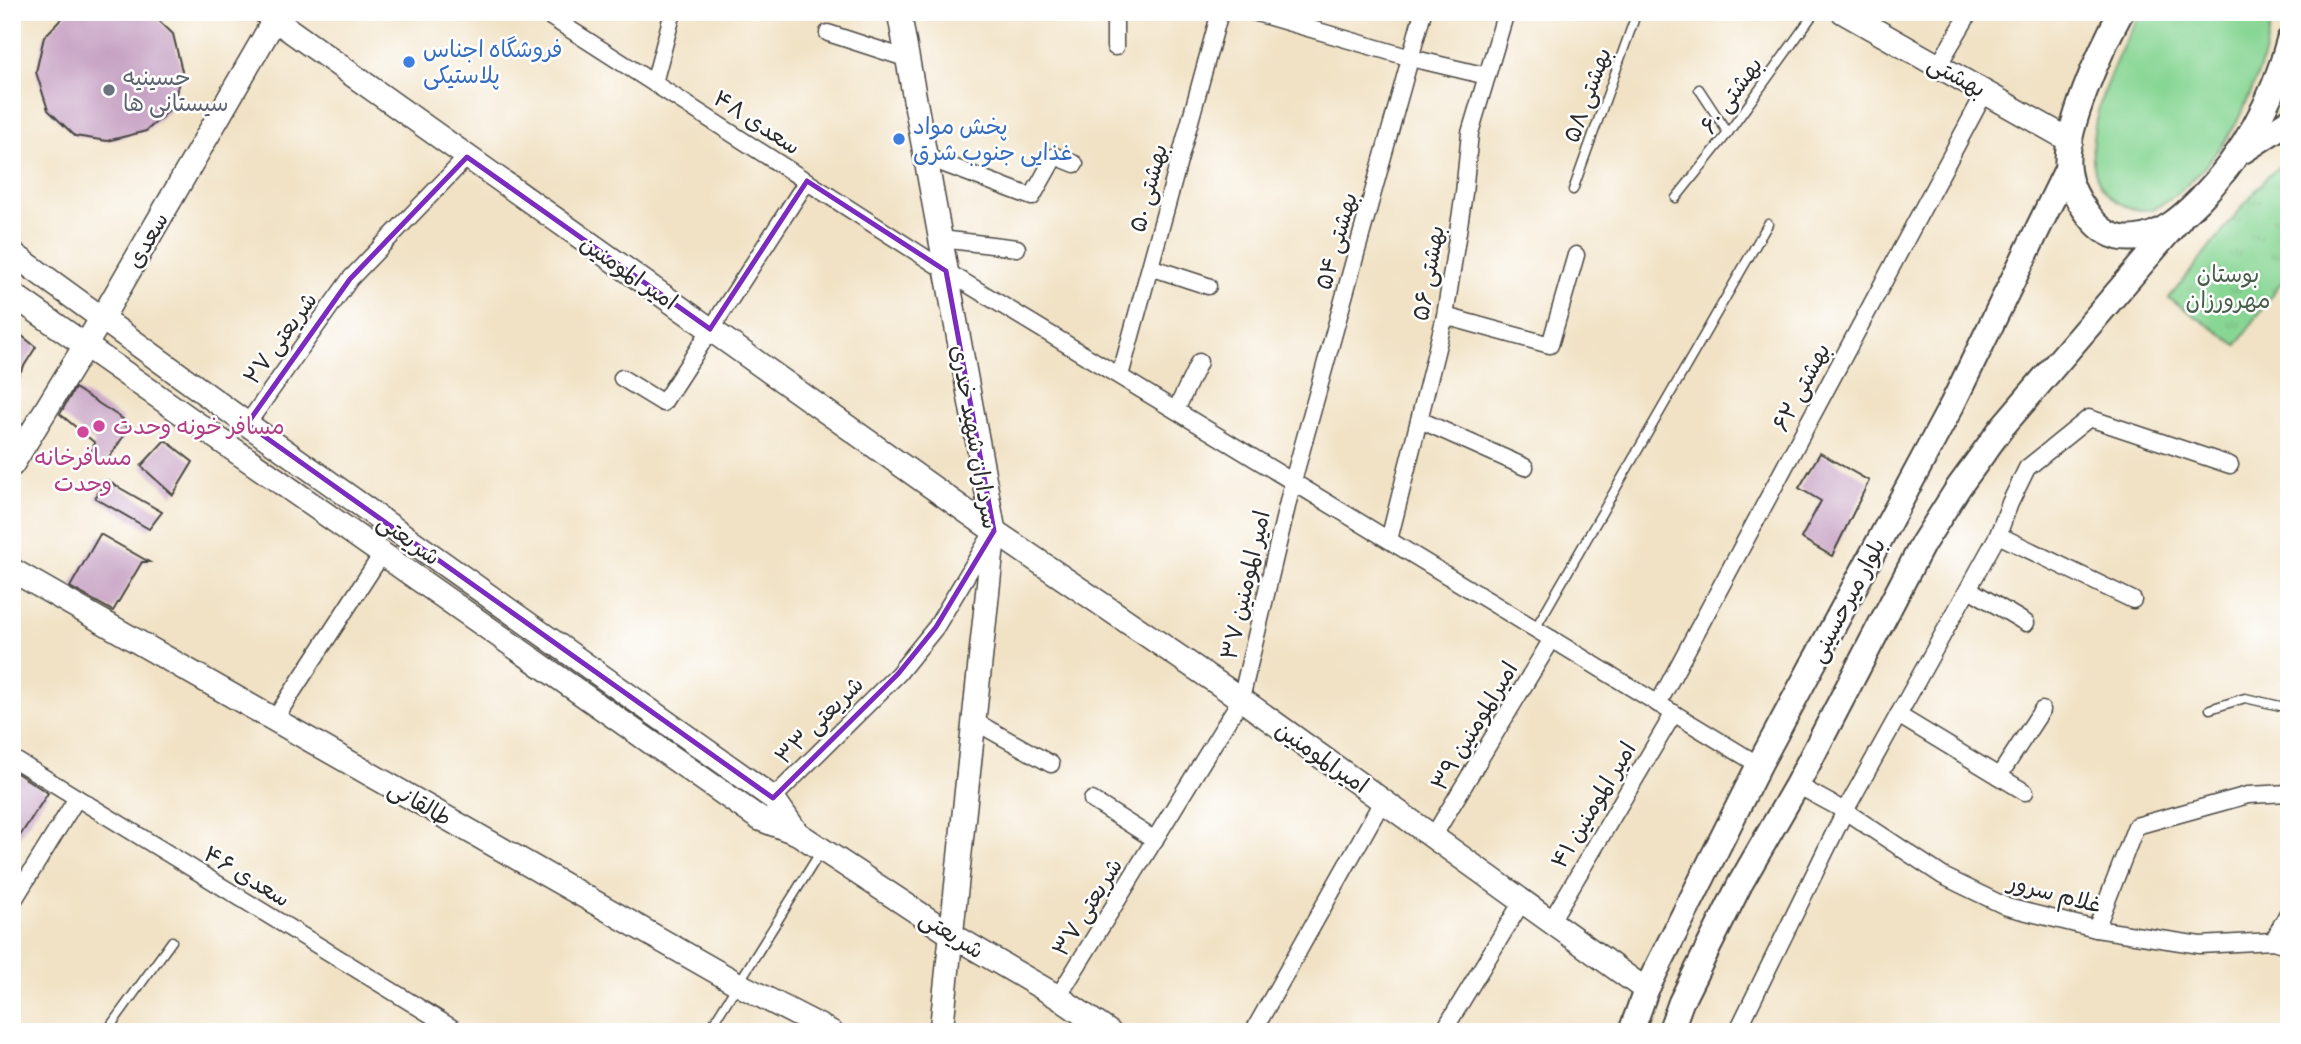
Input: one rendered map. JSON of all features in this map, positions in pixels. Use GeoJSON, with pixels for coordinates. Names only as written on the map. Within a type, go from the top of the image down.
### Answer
{"type":"FeatureCollection","features":[{"type":"Feature","properties":{"kind":"main road","name":"سرداران شهید خدری"},"geometry":{"type":"LineString","coordinates":[[900,12],[994,531],[942,1032]]}},
{"type":"Feature","properties":{"kind":"main road","name":"بهشتی"},"geometry":{"type":"LineString","coordinates":[[1843,12],[2071,141]]}},
{"type":"Feature","properties":{"kind":"main road"},"geometry":{"type":"LineString","coordinates":[[2121,12],[2097,58],[2071,141],[2067,169],[2081,205],[2095,225],[2105,233],[2118,238],[2139,238],[2180,219]]}},
{"type":"Feature","properties":{"kind":"main road","name":"امیر المومنین"},"geometry":{"type":"LineString","coordinates":[[272,15],[467,157],[994,531]]}},
{"type":"Feature","properties":{"kind":"main road","name":"سعدی"},"geometry":{"type":"LineString","coordinates":[[12,465],[102,318],[272,15]]}},
{"type":"Feature","properties":{"kind":"main road"},"geometry":{"type":"LineString","coordinates":[[2239,153],[2272,91],[2289,40]]}},
{"type":"Feature","properties":{"kind":"main road"},"geometry":{"type":"LineString","coordinates":[[2239,153],[2289,121]]}},
{"type":"Feature","properties":{"kind":"main road","name":"بلوار میرحسینی"},"geometry":{"type":"LineString","coordinates":[[1670,1032],[1681,1003],[1740,884],[1797,785],[1922,545],[1958,488],[2003,426],[2239,153]]}},
{"type":"Feature","properties":{"kind":"main road","name":"بلوار میرحسینی"},"geometry":{"type":"LineString","coordinates":[[1631,1032],[1646,990],[1759,765],[1952,405],[2067,169]]}},
{"type":"Feature","properties":{"kind":"main road","name":"شریعتی"},"geometry":{"type":"LineString","coordinates":[[12,253],[773,799],[797,833]]}},
{"type":"Feature","properties":{"kind":"main road","name":"شریعتی"},"geometry":{"type":"LineString","coordinates":[[12,293],[760,819],[797,833],[952,935],[1058,998],[1109,1032]]}},
{"type":"Feature","properties":{"kind":"main road","name":"امیرالمومنین"},"geometry":{"type":"LineString","coordinates":[[994,531],[1241,699],[1646,990]]}},
{"type":"Feature","properties":{"kind":"main road","name":"طالقانی"},"geometry":{"type":"LineString","coordinates":[[12,570],[738,984],[831,1032]]}},
{"type":"Feature","properties":{"kind":"street","name":"سعدی ۴۸"},"geometry":{"type":"LineString","coordinates":[[543,12],[946,271],[1759,765]]}},
{"type":"Feature","properties":{"kind":"street"},"geometry":{"type":"LineString","coordinates":[[653,83],[673,12]]}},
{"type":"Feature","properties":{"kind":"street"},"geometry":{"type":"LineString","coordinates":[[1115,12],[1115,47]]}},
{"type":"Feature","properties":{"kind":"street","name":"بهشتی ۵۰"},"geometry":{"type":"LineString","coordinates":[[1120,376],[1220,12]]}},
{"type":"Feature","properties":{"kind":"street"},"geometry":{"type":"LineString","coordinates":[[1253,12],[1411,58],[1487,76]]}},
{"type":"Feature","properties":{"kind":"street","name":"بهشتی ۵۴"},"geometry":{"type":"LineString","coordinates":[[1293,481],[1423,12]]}},
{"type":"Feature","properties":{"kind":"street","name":"بهشتی ۵۶"},"geometry":{"type":"LineString","coordinates":[[1389,540],[1445,316],[1464,193],[1470,133],[1506,12]]}},
{"type":"Feature","properties":{"kind":"street"},"geometry":{"type":"LineString","coordinates":[[1938,66],[1970,12]]}},
{"type":"Feature","properties":{"kind":"street"},"geometry":{"type":"LineString","coordinates":[[828,33],[908,60]]}},
{"type":"Feature","properties":{"kind":"street","name":"بهشتی ۶۲"},"geometry":{"type":"LineString","coordinates":[[1658,704],[1985,92]]}},
{"type":"Feature","properties":{"kind":"street"},"geometry":{"type":"LineString","coordinates":[[926,157],[1032,197],[1055,156],[1075,164]]}},
{"type":"Feature","properties":{"kind":"street","name":"شریعتی ۲۷"},"geometry":{"type":"LineString","coordinates":[[247,424],[350,279],[467,157]]}},
{"type":"Feature","properties":{"kind":"street"},"geometry":{"type":"LineString","coordinates":[[622,378],[663,403],[807,181]]}},
{"type":"Feature","properties":{"kind":"street"},"geometry":{"type":"LineString","coordinates":[[941,239],[1017,248]]}},
{"type":"Feature","properties":{"kind":"street"},"geometry":{"type":"LineString","coordinates":[[1445,316],[1550,345],[1576,255]]}},
{"type":"Feature","properties":{"kind":"street"},"geometry":{"type":"LineString","coordinates":[[1150,267],[1208,286]]}},
{"type":"Feature","properties":{"kind":"street"},"geometry":{"type":"LineString","coordinates":[[1176,410],[1199,362]]}},
{"type":"Feature","properties":{"kind":"street"},"geometry":{"type":"LineString","coordinates":[[1737,1032],[1845,811],[1998,535],[2026,468],[2089,418],[2230,465]]}},
{"type":"Feature","properties":{"kind":"street"},"geometry":{"type":"LineString","coordinates":[[1420,420],[1525,467]]}},
{"type":"Feature","properties":{"kind":"street","name":"امیر المومنین ۳۷"},"geometry":{"type":"LineString","coordinates":[[1155,840],[1241,699],[1293,481]]}},
{"type":"Feature","properties":{"kind":"street","name":"شریعتی ۳۳"},"geometry":{"type":"LineString","coordinates":[[773,799],[898,674],[936,627],[994,531]]}},
{"type":"Feature","properties":{"kind":"street"},"geometry":{"type":"LineString","coordinates":[[1998,535],[2133,600]]}},
{"type":"Feature","properties":{"kind":"street"},"geometry":{"type":"LineString","coordinates":[[274,720],[382,554]]}},
{"type":"Feature","properties":{"kind":"street"},"geometry":{"type":"LineString","coordinates":[[1969,589],[2026,623]]}},
{"type":"Feature","properties":{"kind":"street","name":"امیرالمومنین ۳۹"},"geometry":{"type":"LineString","coordinates":[[1433,835],[1552,639]]}},
{"type":"Feature","properties":{"kind":"street"},"geometry":{"type":"LineString","coordinates":[[1999,776],[2042,710]]}},
{"type":"Feature","properties":{"kind":"street","name":"امیر المومنین ۴۱"},"geometry":{"type":"LineString","coordinates":[[1551,921],[1674,713]]}},
{"type":"Feature","properties":{"kind":"street"},"geometry":{"type":"LineString","coordinates":[[1898,715],[2025,792]]}},
{"type":"Feature","properties":{"kind":"street"},"geometry":{"type":"LineString","coordinates":[[974,721],[1051,764]]}},
{"type":"Feature","properties":{"kind":"street","name":"سعدی ۴۶"},"geometry":{"type":"LineString","coordinates":[[12,758],[459,1032]]}},
{"type":"Feature","properties":{"kind":"street","name":"غلام سرور"},"geometry":{"type":"LineString","coordinates":[[1797,785],[1845,811],[1943,876],[2007,907],[2096,929],[2200,945],[2281,943]]}},
{"type":"Feature","properties":{"kind":"street"},"geometry":{"type":"LineString","coordinates":[[2096,929],[2136,826],[2248,795],[2289,793]]}},
{"type":"Feature","properties":{"kind":"street"},"geometry":{"type":"LineString","coordinates":[[12,904],[77,798]]}},
{"type":"Feature","properties":{"kind":"street"},"geometry":{"type":"LineString","coordinates":[[1092,800],[1155,840]]}},
{"type":"Feature","properties":{"kind":"street"},"geometry":{"type":"LineString","coordinates":[[1253,1032],[1383,800]]}},
{"type":"Feature","properties":{"kind":"street","name":"شریعتی ۳۷"},"geometry":{"type":"LineString","coordinates":[[1058,998],[1155,840]]}},
{"type":"Feature","properties":{"kind":"street"},"geometry":{"type":"LineString","coordinates":[[1443,1032],[1523,900]]}},
{"type":"Feature","properties":{"kind":"street"},"geometry":{"type":"LineString","coordinates":[[2281,943],[2289,911]]}},
{"type":"Feature","properties":{"kind":"lane","name":"بهشتی ۵۸"},"geometry":{"type":"LineString","coordinates":[[1573,190],[1637,12]]}},
{"type":"Feature","properties":{"kind":"lane","name":"بهشتی ۶۰"},"geometry":{"type":"LineString","coordinates":[[1676,198],[1728,133],[1815,12]]}},
{"type":"Feature","properties":{"kind":"lane"},"geometry":{"type":"LineString","coordinates":[[1699,89],[1728,133]]}},
{"type":"Feature","properties":{"kind":"lane"},"geometry":{"type":"LineString","coordinates":[[1535,629],[1768,224]]}},
{"type":"Feature","properties":{"kind":"lane"},"geometry":{"type":"LineString","coordinates":[[2210,709],[2245,698],[2289,708]]}},
{"type":"Feature","properties":{"kind":"lane"},"geometry":{"type":"LineString","coordinates":[[708,1032],[821,851]]}},
{"type":"Feature","properties":{"kind":"lane"},"geometry":{"type":"LineString","coordinates":[[106,1032],[172,941]]}},
{"type":"Feature","properties":{"kind":"highlighted area"},"geometry":{"type":"Polygon","coordinates":[[[467,157],[710,329],[807,181],[946,271],[994,531],[936,627],[898,674],[773,798],[247,424],[350,279],[467,157]]]}},
{"type":"Feature","properties":{"kind":"green space"},"geometry":{"type":"Polygon","coordinates":[[[2141,12],[2273,12],[2254,84],[2245,106],[2220,148],[2187,185],[2163,204],[2147,210],[2126,206],[2109,195],[2097,177],[2093,155],[2094,130],[2109,77],[2141,12]]]}},
{"type":"Feature","properties":{"kind":"green space","name":"بوستان مهرورزان"},"geometry":{"type":"Polygon","coordinates":[[[2289,158],[2289,271],[2237,345],[2169,298],[2265,179],[2289,158]]]}},
{"type":"Feature","properties":{"kind":"building","name":"حسینیه سیستانی ها"},"geometry":{"type":"Polygon","coordinates":[[[68,12],[150,12],[173,34],[182,71],[172,108],[146,131],[107,141],[75,136],[48,110],[36,72],[44,37],[68,12]]]}},
{"type":"Feature","properties":{"kind":"building"},"geometry":{"type":"Polygon","coordinates":[[[12,328],[36,347],[12,385],[12,328]]]}},
{"type":"Feature","properties":{"kind":"building","name":"مسافر خونه وحدت"},"geometry":{"type":"Polygon","coordinates":[[[75,388],[123,419],[121,423],[129,428],[104,465],[94,458],[91,452],[95,443],[60,414],[75,388]]]}},
{"type":"Feature","properties":{"kind":"building"},"geometry":{"type":"Polygon","coordinates":[[[165,440],[193,462],[173,495],[141,466],[165,440]]]}},
{"type":"Feature","properties":{"kind":"building"},"geometry":{"type":"Polygon","coordinates":[[[1820,453],[1869,481],[1832,556],[1801,538],[1821,501],[1799,488],[1820,453]]]}},
{"type":"Feature","properties":{"kind":"building"},"geometry":{"type":"Polygon","coordinates":[[[106,480],[162,512],[149,529],[95,498],[106,480]]]}},
{"type":"Feature","properties":{"kind":"building"},"geometry":{"type":"Polygon","coordinates":[[[100,534],[149,562],[142,562],[113,611],[70,587],[100,534]]]}},
{"type":"Feature","properties":{"kind":"building"},"geometry":{"type":"Polygon","coordinates":[[[12,770],[48,793],[12,848],[12,770]]]}},
{"type":"Feature","properties":{"kind":"place","name":"فروشگاه اجناس پلاستیکی"},"geometry":{"type":"Point","coordinates":[409,62]}},
{"type":"Feature","properties":{"kind":"place","name":"حسینیه سیستانی ها"},"geometry":{"type":"Point","coordinates":[109,90]}},
{"type":"Feature","properties":{"kind":"place","name":"پخش مواد غذایی جنوب شرق"},"geometry":{"type":"Point","coordinates":[899,139]}},
{"type":"Feature","properties":{"kind":"place","name":"مسافر خونه وحدت"},"geometry":{"type":"Point","coordinates":[99,426]}},
{"type":"Feature","properties":{"kind":"place","name":"مسافرخانه وحدت"},"geometry":{"type":"Point","coordinates":[83,432]}}]}
